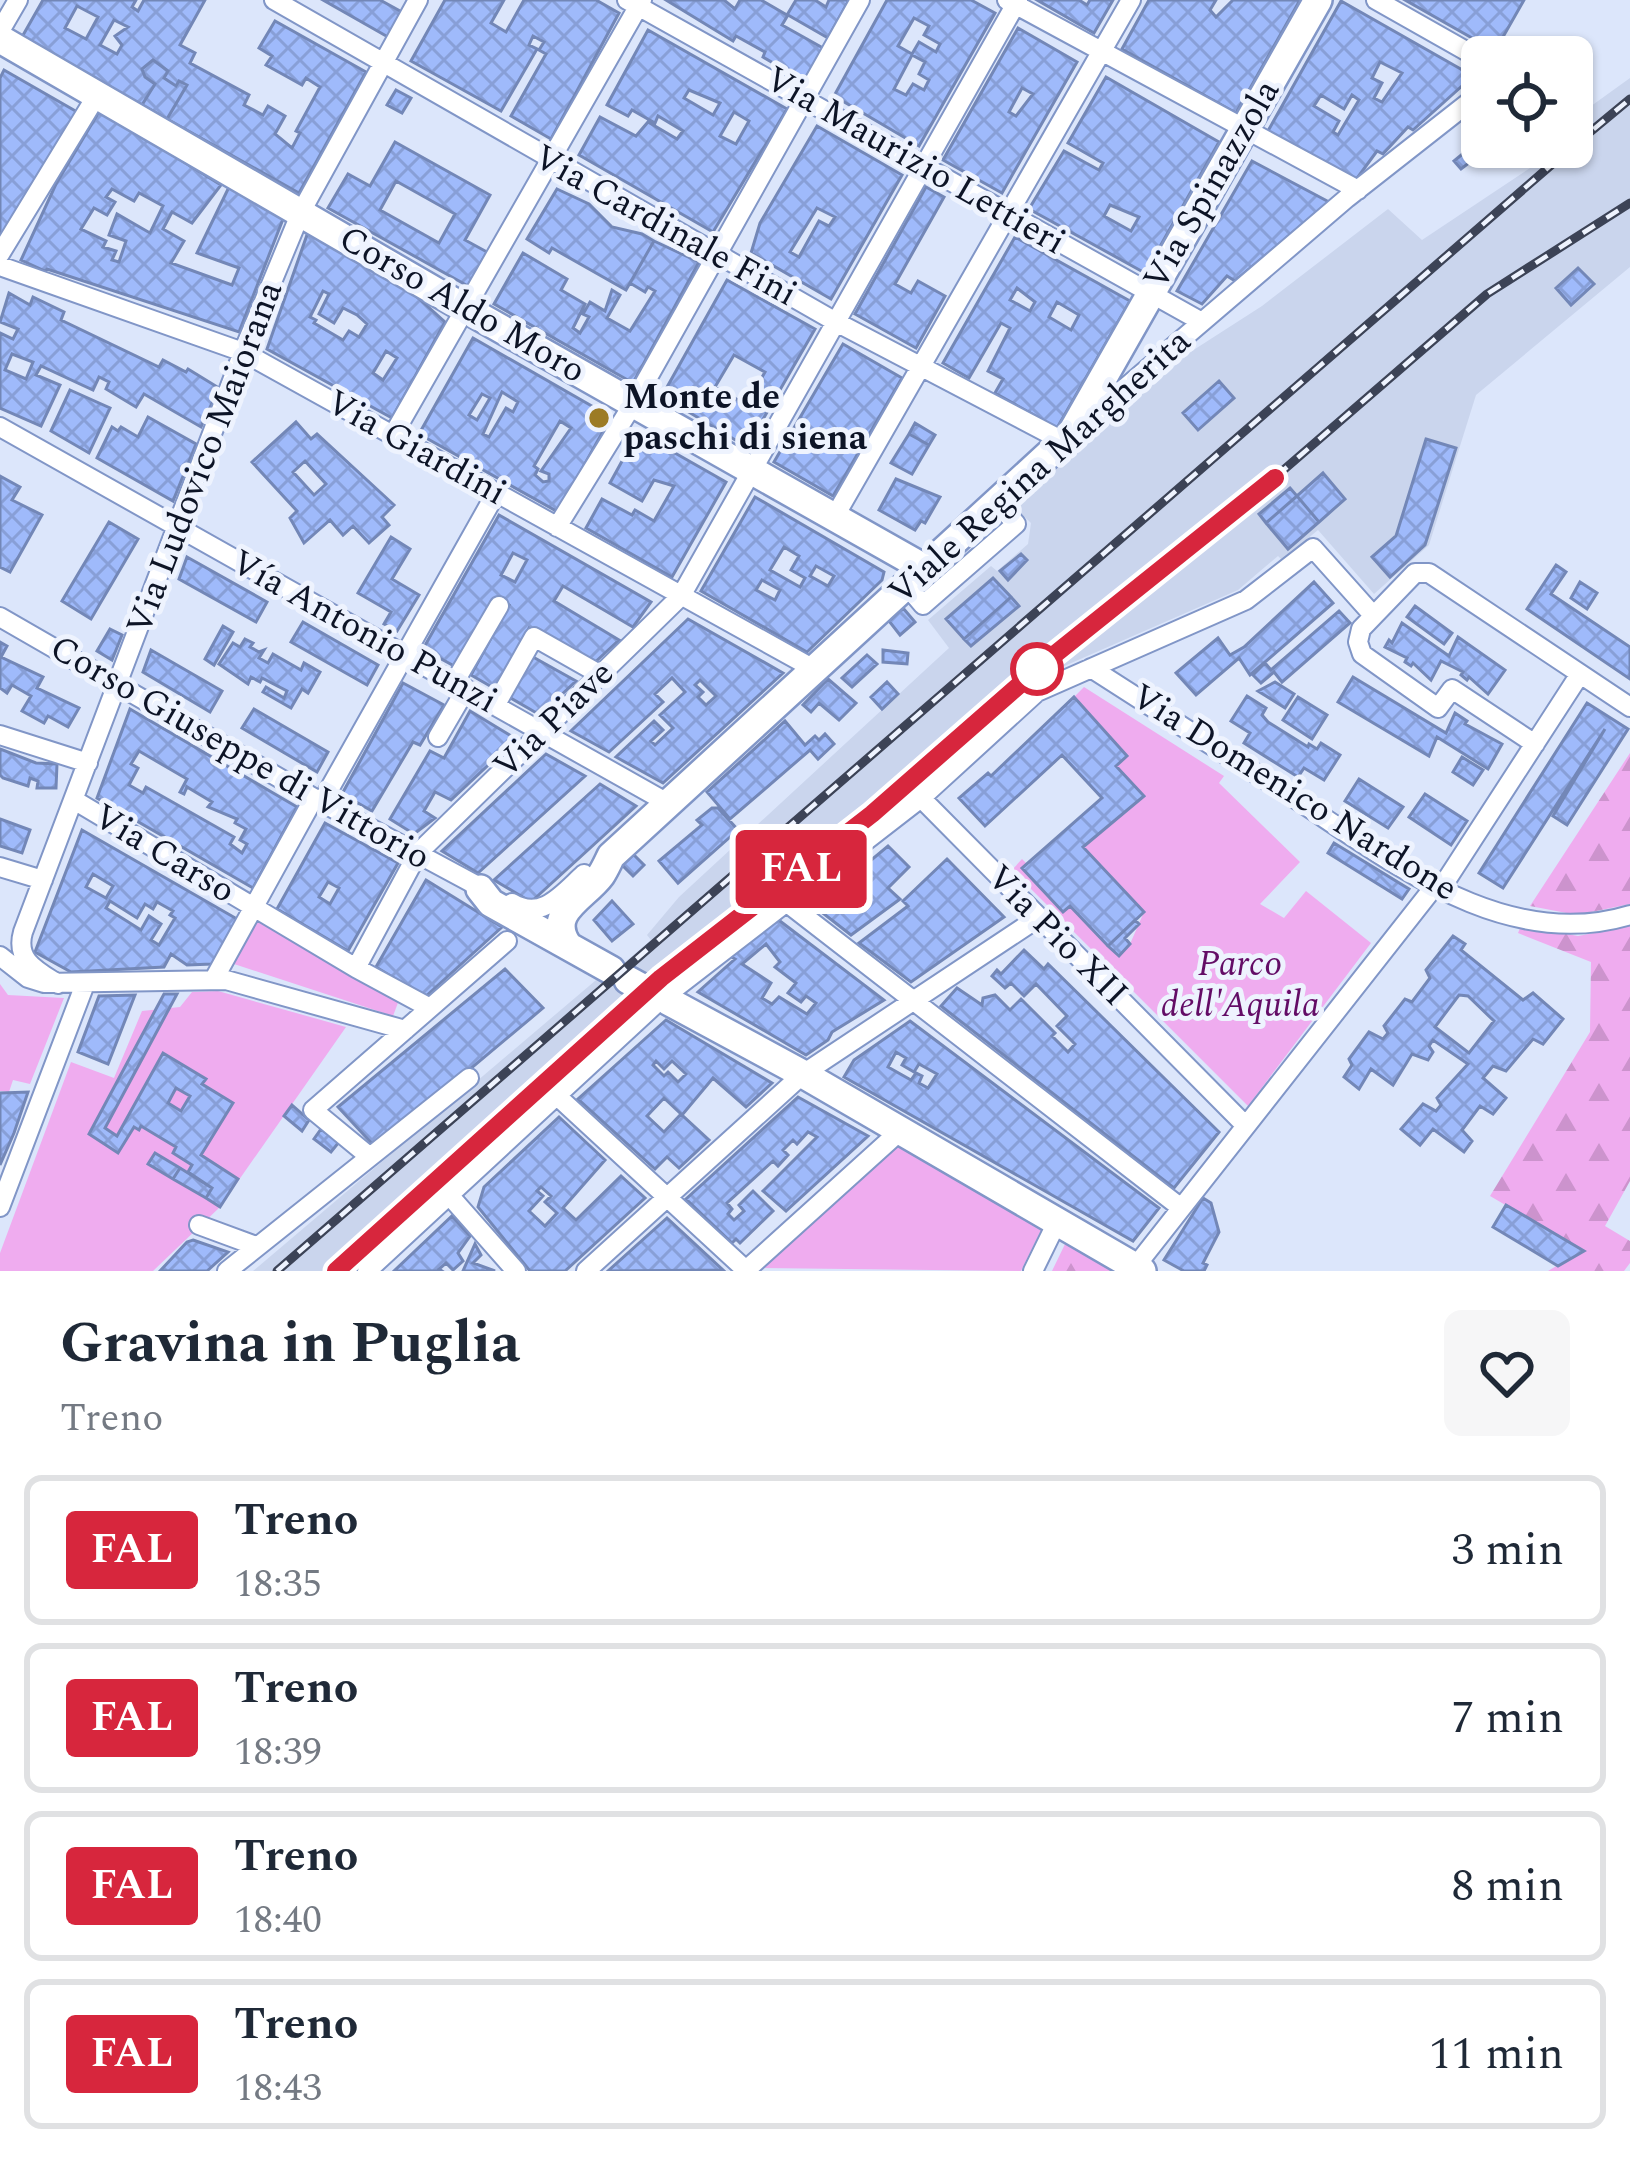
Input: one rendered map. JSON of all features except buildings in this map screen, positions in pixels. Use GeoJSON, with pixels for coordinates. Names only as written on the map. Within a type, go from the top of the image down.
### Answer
{"type":"FeatureCollection","features":[{"type":"Feature","properties":{"kind":"street"},"geometry":{"type":"LineString","coordinates":[[0,35],[18,0]]}},
{"type":"Feature","properties":{"kind":"street","name":"Via Cardinale Fini"},"geometry":{"type":"LineString","coordinates":[[274,0],[836,322],[1067,437]]}},
{"type":"Feature","properties":{"kind":"street","name":"Via Ludovico Maiorana"},"geometry":{"type":"LineString","coordinates":[[58,984],[23,958],[13,930],[43,880],[243,352],[301,212],[418,0]]}},
{"type":"Feature","properties":{"kind":"street"},"geometry":{"type":"LineString","coordinates":[[557,527],[634,404],[860,0]]}},
{"type":"Feature","properties":{"kind":"street"},"geometry":{"type":"LineString","coordinates":[[835,516],[1131,0]]}},
{"type":"Feature","properties":{"kind":"street","name":"Via Spinazzola"},"geometry":{"type":"LineString","coordinates":[[1067,437],[1318,0]]}},
{"type":"Feature","properties":{"kind":"street"},"geometry":{"type":"LineString","coordinates":[[1376,0],[1461,48]]}},
{"type":"Feature","properties":{"kind":"street"},"geometry":{"type":"LineString","coordinates":[[393,435],[551,162],[636,2]]}},
{"type":"Feature","properties":{"kind":"street","name":"Via Maurizio Lettieri"},"geometry":{"type":"LineString","coordinates":[[636,2],[1202,322]]}},
{"type":"Feature","properties":{"kind":"street"},"geometry":{"type":"LineString","coordinates":[[1013,2],[1358,190]]}},
{"type":"Feature","properties":{"kind":"street","name":"Via Piave"},"geometry":{"type":"LineString","coordinates":[[356,968],[418,853],[681,596],[1013,2]]}},
{"type":"Feature","properties":{"kind":"street","name":"Corso Aldo Moro"},"geometry":{"type":"LineString","coordinates":[[0,35],[466,309],[835,516],[916,578]]}},
{"type":"Feature","properties":{"kind":"street"},"geometry":{"type":"LineString","coordinates":[[0,254],[97,95]]}},
{"type":"Feature","properties":{"kind":"street","name":"Viale Regina Margherita"},"geometry":{"type":"LineString","coordinates":[[566,944],[561,935],[563,913],[666,802],[1067,437],[1461,109]]}},
{"type":"Feature","properties":{"kind":"street","name":"Via Giardini"},"geometry":{"type":"LineString","coordinates":[[0,266],[243,352],[814,669]]}},
{"type":"Feature","properties":{"kind":"street","name":"Vía Antonio Punzi"},"geometry":{"type":"LineString","coordinates":[[0,427],[666,802]]}},
{"type":"Feature","properties":{"kind":"street"},"geometry":{"type":"LineString","coordinates":[[214,979],[496,493]]}},
{"type":"Feature","properties":{"kind":"street"},"geometry":{"type":"LineString","coordinates":[[367,1271],[556,1095],[641,987],[786,902],[921,798],[1037,692],[1246,600],[1312,548],[1372,614]]}},
{"type":"Feature","properties":{"kind":"street"},"geometry":{"type":"LineString","coordinates":[[1534,744],[1452,689],[1438,708],[1366,659],[1359,649],[1358,635],[1372,614],[1415,573],[1424,572],[1630,707]]}},
{"type":"Feature","properties":{"kind":"street"},"geometry":{"type":"LineString","coordinates":[[438,737],[500,606]]}},
{"type":"Feature","properties":{"kind":"street","name":"Corso Giuseppe di Vittorio"},"geometry":{"type":"LineString","coordinates":[[0,617],[480,889],[523,910],[534,910]]}},
{"type":"Feature","properties":{"kind":"street"},"geometry":{"type":"LineString","coordinates":[[495,706],[534,637],[601,675]]}},
{"type":"Feature","properties":{"kind":"street","name":"Via Domenico Nardone"},"geometry":{"type":"LineString","coordinates":[[1090,668],[1437,888],[1511,916],[1571,924],[1630,914]]}},
{"type":"Feature","properties":{"kind":"street"},"geometry":{"type":"LineString","coordinates":[[480,889],[491,903],[803,1074],[1139,1269],[1180,1208],[1437,888],[1580,674]]}},
{"type":"Feature","properties":{"kind":"street"},"geometry":{"type":"LineString","coordinates":[[0,735],[88,763]]}},
{"type":"Feature","properties":{"kind":"street","name":"Via Pio XII"},"geometry":{"type":"LineString","coordinates":[[921,798],[1245,1125]]}},
{"type":"Feature","properties":{"kind":"street","name":"Via Carso"},"geometry":{"type":"LineString","coordinates":[[74,800],[430,1008]]}},
{"type":"Feature","properties":{"kind":"street","name":"Viale Regina Margherita"},"geometry":{"type":"LineString","coordinates":[[534,910],[551,904],[596,863],[611,856]]}},
{"type":"Feature","properties":{"kind":"street"},"geometry":{"type":"LineString","coordinates":[[0,867],[43,880]]}},
{"type":"Feature","properties":{"kind":"street"},"geometry":{"type":"LineString","coordinates":[[786,902],[1180,1208]]}},
{"type":"Feature","properties":{"kind":"street"},"geometry":{"type":"LineString","coordinates":[[586,1271],[803,1074],[1038,917]]}},
{"type":"Feature","properties":{"kind":"street"},"geometry":{"type":"LineString","coordinates":[[370,1157],[313,1110],[507,941]]}},
{"type":"Feature","properties":{"kind":"street"},"geometry":{"type":"LineString","coordinates":[[0,956],[33,981],[214,979],[405,1030]]}},
{"type":"Feature","properties":{"kind":"street"},"geometry":{"type":"LineString","coordinates":[[0,1208],[5,1181],[85,984]]}},
{"type":"Feature","properties":{"kind":"street"},"geometry":{"type":"LineString","coordinates":[[227,1271],[469,1078]]}},
{"type":"Feature","properties":{"kind":"street"},"geometry":{"type":"LineString","coordinates":[[556,1095],[746,1271],[899,1131]]}},
{"type":"Feature","properties":{"kind":"street"},"geometry":{"type":"LineString","coordinates":[[449,1195],[515,1271]]}},
{"type":"Feature","properties":{"kind":"street"},"geometry":{"type":"LineString","coordinates":[[1033,1271],[1057,1222]]}},
{"type":"Feature","properties":{"kind":"street"},"geometry":{"type":"LineString","coordinates":[[199,1226],[256,1246]]}},
{"type":"Feature","properties":{"kind":"shaded area"},"geometry":{"type":"Polygon","coordinates":[[[1630,78],[1630,267],[1476,395],[1429,545],[1374,594],[1318,530],[1238,590],[1037,678],[908,792],[638,1007],[352,1271],[253,1271],[602,975],[651,940],[647,935],[679,897],[949,648],[928,620],[991,566],[997,571],[1028,544],[1031,523],[1013,506],[1192,351],[1262,306],[1388,209],[1422,240],[1530,168],[1593,168],[1593,105],[1630,78]]]}},
{"type":"Feature","properties":{"kind":"green space","name":"Parco dell'Aquila"},"geometry":{"type":"Polygon","coordinates":[[[1084,687],[1224,776],[1219,783],[1300,862],[1260,904],[1284,918],[1306,891],[1371,943],[1248,1106],[1012,870],[1022,859],[1118,955],[1130,944],[1144,912],[1083,847],[1144,796],[1116,766],[1126,755],[1074,697],[1084,687]]]}},
{"type":"Feature","properties":{"kind":"green space"},"geometry":{"type":"Polygon","coordinates":[[[1630,753],[1630,904],[1577,915],[1530,906],[1630,753]]]}},
{"type":"Feature","properties":{"kind":"green space"},"geometry":{"type":"Polygon","coordinates":[[[258,920],[399,1000],[393,1016],[234,964],[258,920]]]}},
{"type":"Feature","properties":{"kind":"green space"},"geometry":{"type":"Polygon","coordinates":[[[1521,926],[1578,936],[1630,926],[1630,1181],[1605,1226],[1630,1241],[1630,1263],[1624,1271],[1548,1271],[1583,1250],[1490,1196],[1590,1032],[1591,962],[1518,933],[1521,926]]]}},
{"type":"Feature","properties":{"kind":"green space"},"geometry":{"type":"Polygon","coordinates":[[[0,984],[8,995],[64,998],[30,1084],[13,1080],[9,1092],[0,1091],[0,984]]]}},
{"type":"Feature","properties":{"kind":"green space"},"geometry":{"type":"Polygon","coordinates":[[[218,991],[346,1027],[220,1207],[153,1271],[0,1271],[0,1253],[71,1062],[114,1078],[142,1011],[180,1007],[192,992],[218,991]]]}},
{"type":"Feature","properties":{"kind":"green space"},"geometry":{"type":"Polygon","coordinates":[[[897,1144],[1042,1228],[1021,1271],[762,1268],[897,1144]]]}},
{"type":"Feature","properties":{"kind":"green space"},"geometry":{"type":"Polygon","coordinates":[[[1066,1242],[1117,1271],[1052,1271],[1066,1242]]]}},
{"type":"Feature","properties":{"kind":"railway"},"geometry":{"type":"LineString","coordinates":[[1593,130],[1630,99]]}},
{"type":"Feature","properties":{"kind":"railway"},"geometry":{"type":"LineString","coordinates":[[277,1271],[1548,168]]}},
{"type":"Feature","properties":{"kind":"railway"},"geometry":{"type":"LineString","coordinates":[[336,1271],[661,978],[871,814],[1049,659],[1206,537],[1487,294],[1630,203]]}},
{"type":"Feature","properties":{"kind":"train","name":"FAL"},"geometry":{"type":"LineString","coordinates":[[336,1271],[661,978],[872,814],[1049,659],[1275,478]]}},
{"type":"Feature","properties":{"kind":"place","name":"Monte de paschi di siena"},"geometry":{"type":"Point","coordinates":[599,418]}}]}
